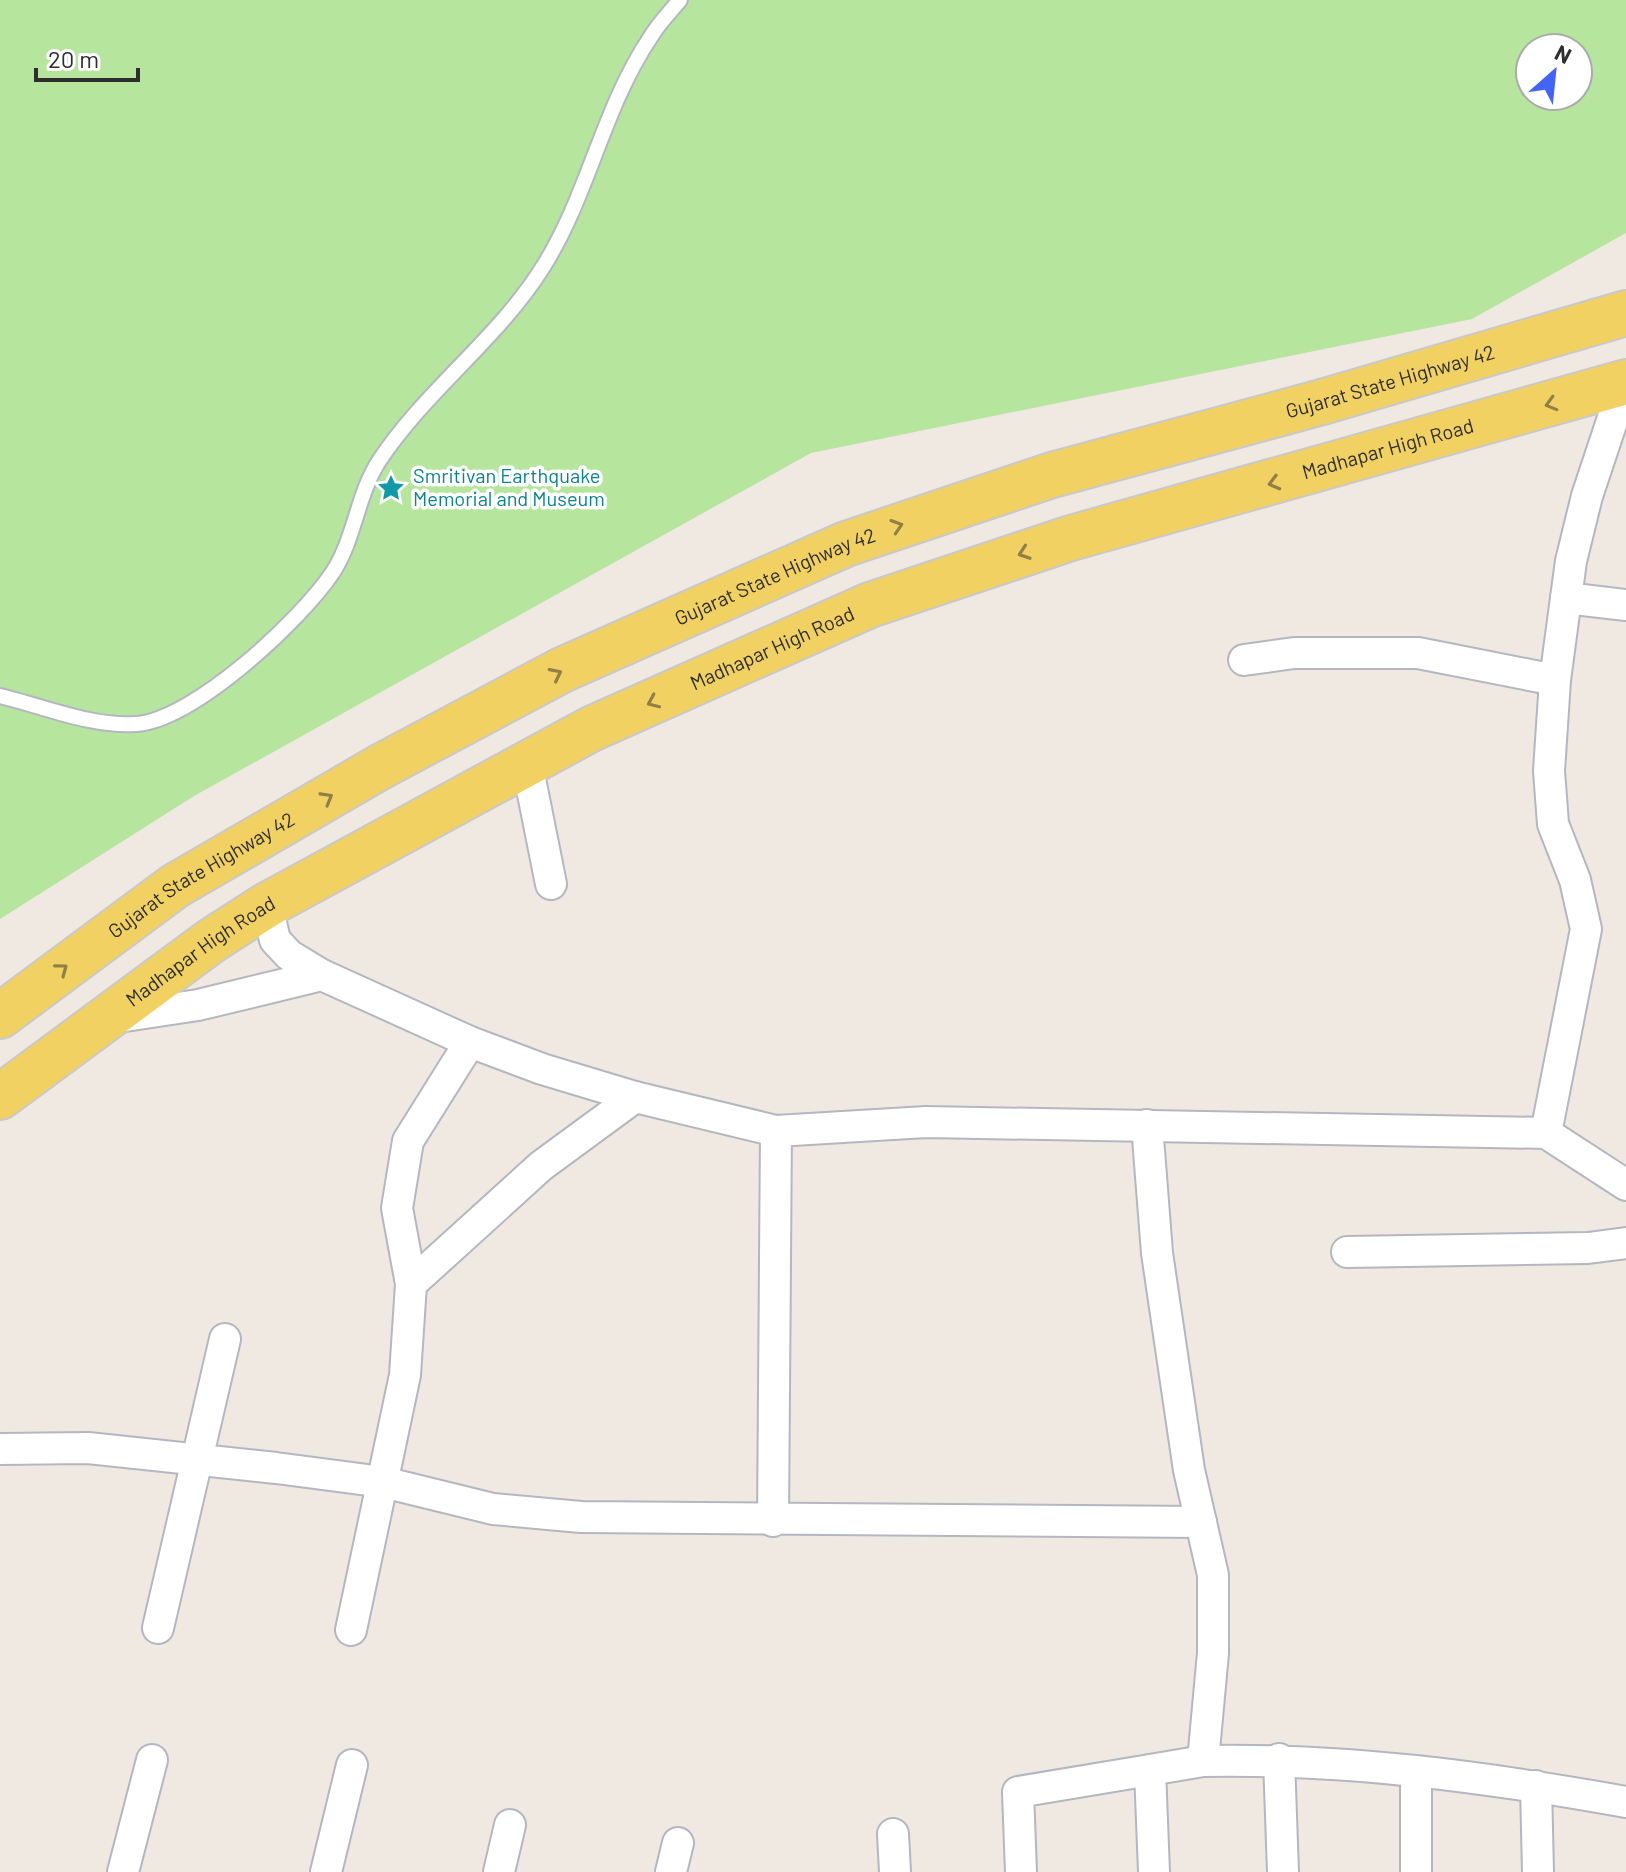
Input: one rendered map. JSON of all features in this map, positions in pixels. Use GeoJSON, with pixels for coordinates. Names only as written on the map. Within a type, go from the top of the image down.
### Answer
{"type":"FeatureCollection","features":[{"type":"Feature","properties":{"kind":"main road","name":"Gujarat State Highway 42"},"geometry":{"type":"LineString","coordinates":[[0,1016],[175,886],[380,767],[562,670],[846,544],[1052,475],[1322,402],[1626,313]]}},
{"type":"Feature","properties":{"kind":"main road","name":"Madhapar High Road"},"geometry":{"type":"LineString","coordinates":[[0,1097],[211,941],[267,905],[591,729],[870,605],[1071,538],[1626,382]]}},
{"type":"Feature","properties":{"kind":"street"},"geometry":{"type":"LineString","coordinates":[[1546,1133],[1586,929],[1575,880],[1553,824],[1549,771],[1555,680],[1566,598],[1587,496],[1626,382]]}},
{"type":"Feature","properties":{"kind":"street"},"geometry":{"type":"LineString","coordinates":[[1566,598],[1626,605]]}},
{"type":"Feature","properties":{"kind":"street"},"geometry":{"type":"LineString","coordinates":[[1244,660],[1294,653],[1418,653],[1555,680]]}},
{"type":"Feature","properties":{"kind":"street"},"geometry":{"type":"LineString","coordinates":[[527,764],[551,884]]}},
{"type":"Feature","properties":{"kind":"street"},"geometry":{"type":"LineString","coordinates":[[267,905],[275,940],[289,955],[322,975],[470,1042],[542,1069],[635,1097],[776,1131],[926,1122],[1546,1133],[1626,1185]]}},
{"type":"Feature","properties":{"kind":"street"},"geometry":{"type":"LineString","coordinates":[[105,1019],[198,1005],[322,975]]}},
{"type":"Feature","properties":{"kind":"street"},"geometry":{"type":"LineString","coordinates":[[351,1630],[405,1375],[411,1284],[397,1208],[408,1141],[470,1042]]}},
{"type":"Feature","properties":{"kind":"street"},"geometry":{"type":"LineString","coordinates":[[411,1284],[541,1166],[635,1097]]}},
{"type":"Feature","properties":{"kind":"street"},"geometry":{"type":"LineString","coordinates":[[1147,1125],[1157,1253],[1189,1470],[1213,1575],[1213,1653],[1203,1761]]}},
{"type":"Feature","properties":{"kind":"street"},"geometry":{"type":"LineString","coordinates":[[773,1521],[776,1131]]}},
{"type":"Feature","properties":{"kind":"street"},"geometry":{"type":"LineString","coordinates":[[1347,1252],[1588,1248],[1626,1243]]}},
{"type":"Feature","properties":{"kind":"street"},"geometry":{"type":"LineString","coordinates":[[158,1628],[225,1339]]}},
{"type":"Feature","properties":{"kind":"street"},"geometry":{"type":"LineString","coordinates":[[0,1449],[88,1448],[195,1459],[383,1482],[493,1509],[581,1517],[773,1521],[1201,1522]]}},
{"type":"Feature","properties":{"kind":"street"},"geometry":{"type":"LineString","coordinates":[[1279,1759],[1283,1872]]}},
{"type":"Feature","properties":{"kind":"street"},"geometry":{"type":"LineString","coordinates":[[1021,1872],[1018,1792],[1203,1761],[1279,1759],[1416,1772],[1536,1786],[1626,1802]]}},
{"type":"Feature","properties":{"kind":"street"},"geometry":{"type":"LineString","coordinates":[[123,1872],[152,1760]]}},
{"type":"Feature","properties":{"kind":"street"},"geometry":{"type":"LineString","coordinates":[[326,1872],[352,1765]]}},
{"type":"Feature","properties":{"kind":"street"},"geometry":{"type":"LineString","coordinates":[[1150,1770],[1154,1872]]}},
{"type":"Feature","properties":{"kind":"street"},"geometry":{"type":"LineString","coordinates":[[1416,1772],[1416,1872]]}},
{"type":"Feature","properties":{"kind":"street"},"geometry":{"type":"LineString","coordinates":[[1536,1786],[1538,1872]]}},
{"type":"Feature","properties":{"kind":"street"},"geometry":{"type":"LineString","coordinates":[[499,1872],[510,1825]]}},
{"type":"Feature","properties":{"kind":"street"},"geometry":{"type":"LineString","coordinates":[[893,1834],[895,1872]]}},
{"type":"Feature","properties":{"kind":"street"},"geometry":{"type":"LineString","coordinates":[[671,1872],[678,1843]]}},
{"type":"Feature","properties":{"kind":"lane"},"geometry":{"type":"LineString","coordinates":[[0,696],[95,721],[138,724],[183,708],[267,646],[333,571],[350,538],[377,465],[399,431],[542,269],[575,211],[642,52],[680,0]]}},
{"type":"Feature","properties":{"kind":"green space","name":"Smritivan Earthquake Memorial and Museum"},"geometry":{"type":"Polygon","coordinates":[[[0,0],[1626,0],[1626,233],[1472,319],[811,453],[194,796],[0,919],[0,0]]]}},
{"type":"Feature","properties":{"kind":"place","name":"Smritivan Earthquake Memorial and Museum"},"geometry":{"type":"Point","coordinates":[391,488]}}]}
